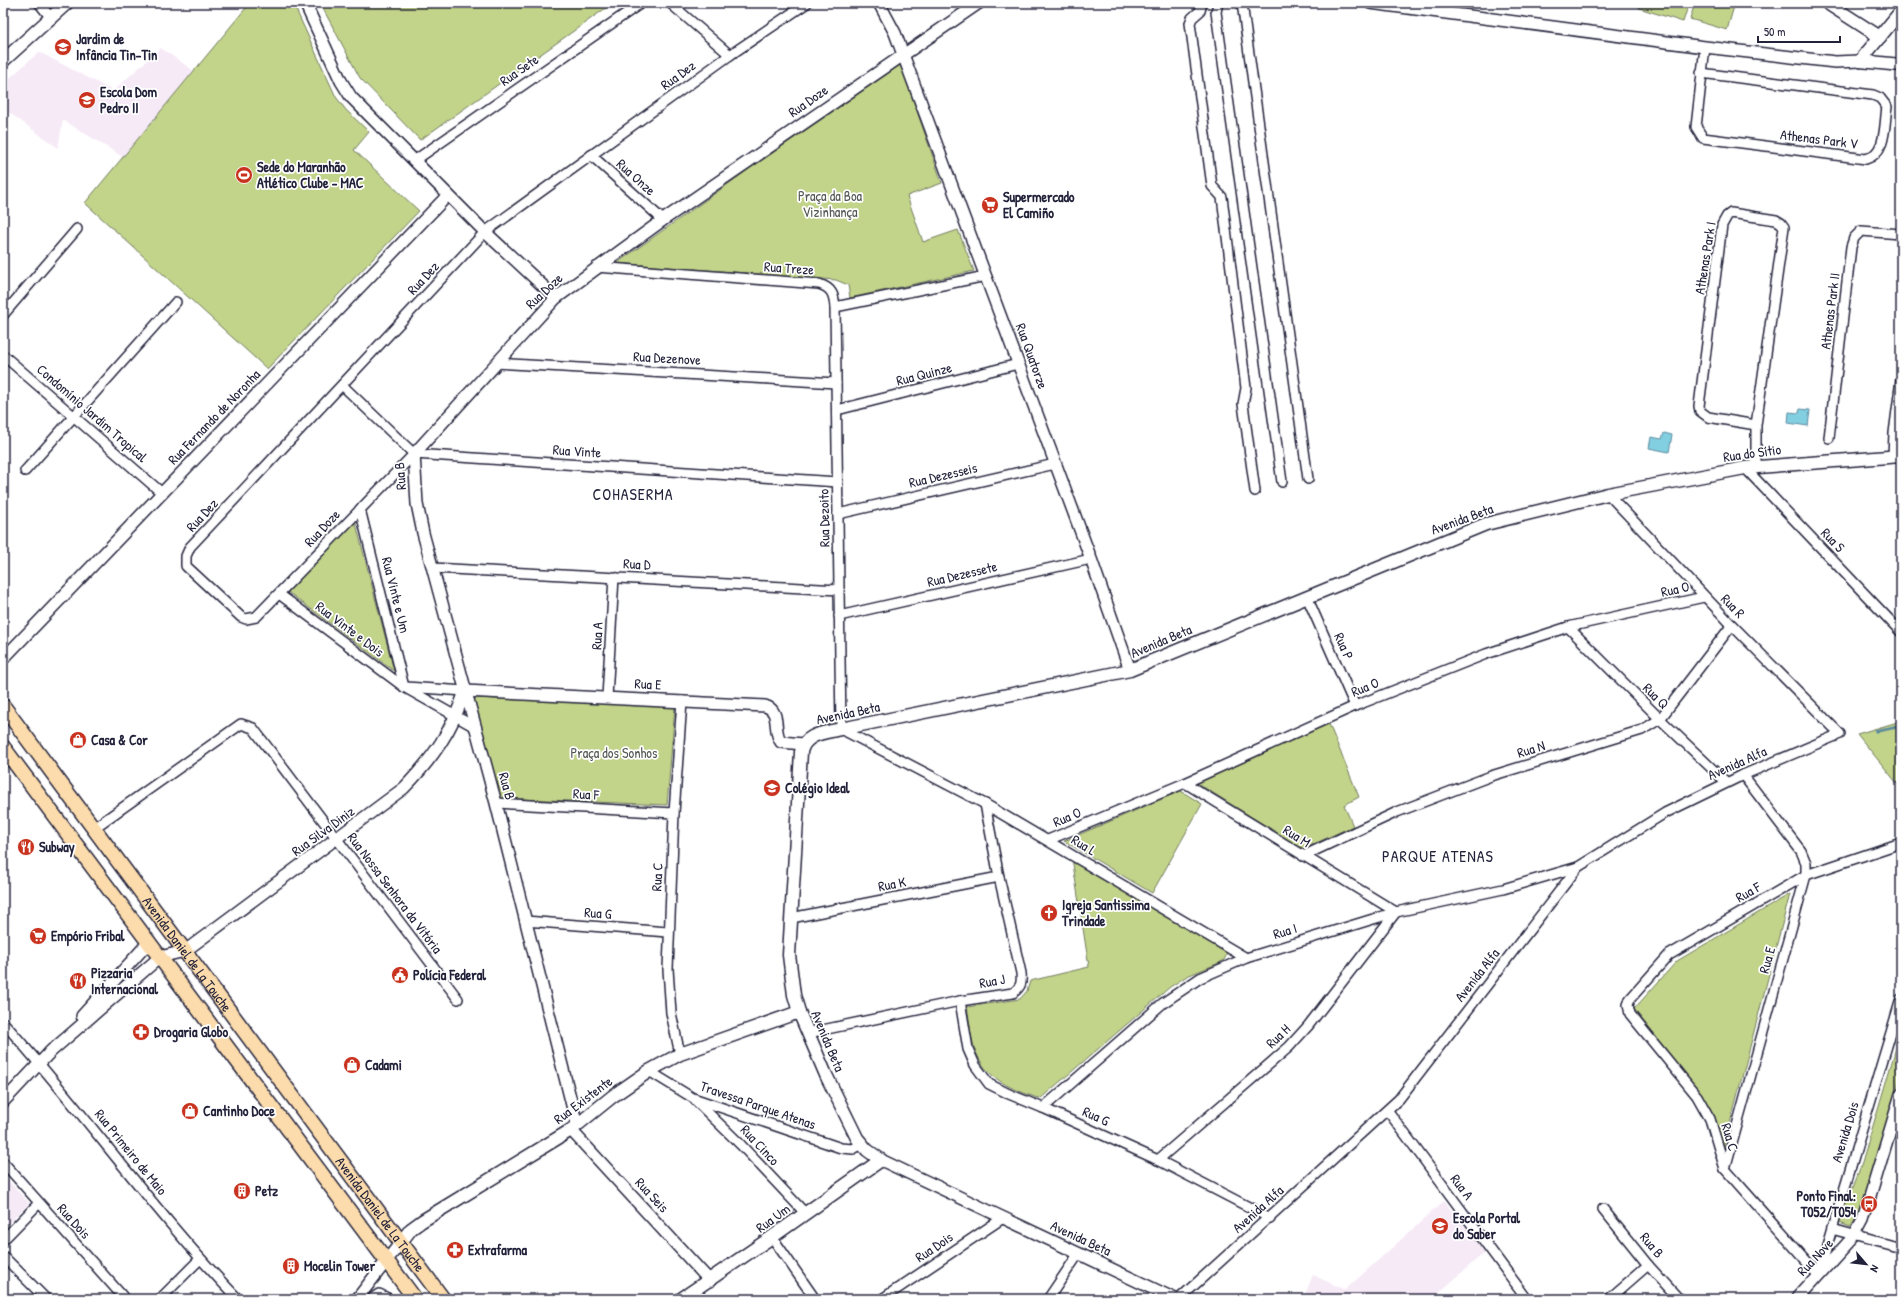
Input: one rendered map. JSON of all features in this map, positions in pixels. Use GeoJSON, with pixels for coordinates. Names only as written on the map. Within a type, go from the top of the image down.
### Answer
{"type":"FeatureCollection","features":[{"type":"Feature","properties":{"kind":"main road"},"geometry":{"type":"LineString","coordinates":[[3,61],[68,3]]}},
{"type":"Feature","properties":{"kind":"main road"},"geometry":{"type":"LineString","coordinates":[[1827,3],[1880,37]]}},
{"type":"Feature","properties":{"kind":"main road"},"geometry":{"type":"LineString","coordinates":[[1860,61],[1901,11]]}},
{"type":"Feature","properties":{"kind":"main road"},"geometry":{"type":"LineString","coordinates":[[1860,61],[1901,65]]}},
{"type":"Feature","properties":{"kind":"main road","name":"Rua do Sítio"},"geometry":{"type":"LineString","coordinates":[[1608,494],[1750,467],[1897,456]]}},
{"type":"Feature","properties":{"kind":"main road","name":"Avenida Beta"},"geometry":{"type":"LineString","coordinates":[[881,1160],[857,1138],[826,1075],[799,1012],[791,983],[789,969],[791,918],[801,752],[803,744],[812,736],[841,729],[1130,670],[1486,524],[1608,494]]}},
{"type":"Feature","properties":{"kind":"main road","name":"Avenida Daniel de La Touche"},"geometry":{"type":"LineString","coordinates":[[3,706],[443,1299]]}},
{"type":"Feature","properties":{"kind":"main road","name":"Avenida Daniel de La Touche"},"geometry":{"type":"LineString","coordinates":[[3,747],[415,1299]]}},
{"type":"Feature","properties":{"kind":"main road"},"geometry":{"type":"LineString","coordinates":[[160,957],[170,930]]}},
{"type":"Feature","properties":{"kind":"main road","name":"Rua Existente"},"geometry":{"type":"LineString","coordinates":[[401,1242],[411,1229],[422,1221],[574,1127],[613,1096],[649,1071],[680,1054],[799,1012]]}},
{"type":"Feature","properties":{"kind":"main road","name":"Rua Um"},"geometry":{"type":"LineString","coordinates":[[681,1299],[881,1160]]}},
{"type":"Feature","properties":{"kind":"street"},"geometry":{"type":"LineString","coordinates":[[40,3],[51,18]]}},
{"type":"Feature","properties":{"kind":"street"},"geometry":{"type":"LineString","coordinates":[[306,3],[345,89],[414,162],[556,298]]}},
{"type":"Feature","properties":{"kind":"street","name":"Rua Sete"},"geometry":{"type":"LineString","coordinates":[[414,162],[641,3]]}},
{"type":"Feature","properties":{"kind":"street"},"geometry":{"type":"LineString","coordinates":[[670,3],[730,55]]}},
{"type":"Feature","properties":{"kind":"street","name":"Rua Dez"},"geometry":{"type":"LineString","coordinates":[[260,614],[251,618],[241,617],[189,570],[186,566],[186,556],[190,547],[486,232],[590,155],[730,55],[807,3]]}},
{"type":"Feature","properties":{"kind":"street"},"geometry":{"type":"LineString","coordinates":[[879,3],[895,33],[903,54]]}},
{"type":"Feature","properties":{"kind":"street","name":"Rua Doze"},"geometry":{"type":"LineString","coordinates":[[260,614],[414,454],[556,298],[596,267],[663,220],[979,3]]}},
{"type":"Feature","properties":{"kind":"street"},"geometry":{"type":"LineString","coordinates":[[1202,3],[1200,11],[1192,18],[1190,23],[1212,186],[1222,198],[1246,388],[1243,404],[1255,490]]}},
{"type":"Feature","properties":{"kind":"street"},"geometry":{"type":"LineString","coordinates":[[1218,3],[1217,20],[1282,482]]}},
{"type":"Feature","properties":{"kind":"street"},"geometry":{"type":"LineString","coordinates":[[1242,3],[1308,479]]}},
{"type":"Feature","properties":{"kind":"street"},"geometry":{"type":"LineString","coordinates":[[1370,3],[1705,47],[1835,62],[1860,61]]}},
{"type":"Feature","properties":{"kind":"street","name":"Athenas Park V"},"geometry":{"type":"LineString","coordinates":[[1701,73],[1873,95],[1880,98],[1887,107],[1881,149],[1872,157],[1866,159],[1703,138],[1696,127],[1701,73],[1705,47]]}},
{"type":"Feature","properties":{"kind":"street","name":"Rua Quatorze"},"geometry":{"type":"LineString","coordinates":[[903,54],[1091,559],[1130,670]]}},
{"type":"Feature","properties":{"kind":"street","name":"Rua Onze"},"geometry":{"type":"LineString","coordinates":[[590,155],[663,220]]}},
{"type":"Feature","properties":{"kind":"street","name":"Rua Fernando de Noronha"},"geometry":{"type":"LineString","coordinates":[[3,660],[448,195]]}},
{"type":"Feature","properties":{"kind":"street","name":"Athenas Park I"},"geometry":{"type":"LineString","coordinates":[[1750,467],[1756,425],[1784,227],[1776,220],[1731,213],[1727,216],[1722,225],[1699,406],[1700,411],[1708,417],[1756,425]]}},
{"type":"Feature","properties":{"kind":"street"},"geometry":{"type":"LineString","coordinates":[[3,315],[77,229]]}},
{"type":"Feature","properties":{"kind":"street","name":"Athenas Park II"},"geometry":{"type":"LineString","coordinates":[[1829,438],[1851,247],[1854,238],[1860,231],[1901,234]]}},
{"type":"Feature","properties":{"kind":"street","name":"Rua Treze"},"geometry":{"type":"LineString","coordinates":[[596,267],[819,284],[827,287],[833,293],[835,307]]}},
{"type":"Feature","properties":{"kind":"street"},"geometry":{"type":"LineString","coordinates":[[835,307],[986,276]]}},
{"type":"Feature","properties":{"kind":"street"},"geometry":{"type":"LineString","coordinates":[[24,471],[176,302]]}},
{"type":"Feature","properties":{"kind":"street","name":"Rua Dezoito"},"geometry":{"type":"LineString","coordinates":[[835,307],[841,729]]}},
{"type":"Feature","properties":{"kind":"street","name":"Condomínio Jardim Tropical"},"geometry":{"type":"LineString","coordinates":[[3,355],[162,493]]}},
{"type":"Feature","properties":{"kind":"street","name":"Rua Dezenove"},"geometry":{"type":"LineString","coordinates":[[496,363],[836,383]]}},
{"type":"Feature","properties":{"kind":"street","name":"Rua Quinze"},"geometry":{"type":"LineString","coordinates":[[836,410],[1018,364]]}},
{"type":"Feature","properties":{"kind":"street"},"geometry":{"type":"LineString","coordinates":[[1897,456],[1894,433],[1901,379]]}},
{"type":"Feature","properties":{"kind":"street"},"geometry":{"type":"LineString","coordinates":[[342,385],[414,454]]}},
{"type":"Feature","properties":{"kind":"street","name":"Rua Vinte"},"geometry":{"type":"LineString","coordinates":[[414,454],[838,482]]}},
{"type":"Feature","properties":{"kind":"street","name":"Rua B"},"geometry":{"type":"LineString","coordinates":[[414,454],[417,504],[465,691],[496,803],[574,1127]]}},
{"type":"Feature","properties":{"kind":"street","name":"Rua Dezesseis"},"geometry":{"type":"LineString","coordinates":[[838,514],[1055,464]]}},
{"type":"Feature","properties":{"kind":"street","name":"Rua S"},"geometry":{"type":"LineString","coordinates":[[1750,467],[1901,632]]}},
{"type":"Feature","properties":{"kind":"street","name":"Rua R"},"geometry":{"type":"LineString","coordinates":[[1608,494],[1704,597],[1840,734]]}},
{"type":"Feature","properties":{"kind":"street","name":"Rua Vinte e Um"},"geometry":{"type":"LineString","coordinates":[[360,509],[404,687]]}},
{"type":"Feature","properties":{"kind":"street","name":"Rua Dezessete"},"geometry":{"type":"LineString","coordinates":[[839,616],[1091,559]]}},
{"type":"Feature","properties":{"kind":"street","name":"Rua D"},"geometry":{"type":"LineString","coordinates":[[433,568],[839,590]]}},
{"type":"Feature","properties":{"kind":"street","name":"Rua A"},"geometry":{"type":"LineString","coordinates":[[607,697],[614,577]]}},
{"type":"Feature","properties":{"kind":"street","name":"Rua Vinte e Dois"},"geometry":{"type":"LineString","coordinates":[[279,594],[404,687],[456,718],[464,720],[475,727]]}},
{"type":"Feature","properties":{"kind":"street","name":"Rua P"},"geometry":{"type":"LineString","coordinates":[[1307,597],[1355,706]]}},
{"type":"Feature","properties":{"kind":"street","name":"Rua O"},"geometry":{"type":"LineString","coordinates":[[1048,840],[1185,783],[1355,706],[1486,654],[1568,627],[1704,597]]}},
{"type":"Feature","properties":{"kind":"street","name":"Rua N"},"geometry":{"type":"LineString","coordinates":[[1303,856],[1397,812],[1491,776],[1642,730],[1660,719],[1732,625]]}},
{"type":"Feature","properties":{"kind":"street","name":"Rua Q"},"geometry":{"type":"LineString","coordinates":[[1568,627],[1660,719],[1726,782]]}},
{"type":"Feature","properties":{"kind":"street"},"geometry":{"type":"LineString","coordinates":[[404,687],[465,691]]}},
{"type":"Feature","properties":{"kind":"street","name":"Rua E"},"geometry":{"type":"LineString","coordinates":[[465,691],[682,700],[769,707],[775,715],[779,740],[783,743],[803,744]]}},
{"type":"Feature","properties":{"kind":"street","name":"Rua Silva Diniz"},"geometry":{"type":"LineString","coordinates":[[160,957],[185,951],[337,840],[404,788],[419,774],[436,752],[456,718],[465,691]]}},
{"type":"Feature","properties":{"kind":"street","name":"Rua C"},"geometry":{"type":"LineString","coordinates":[[680,1054],[671,1014],[668,969],[668,932],[682,700]]}},
{"type":"Feature","properties":{"kind":"street","name":"Rua Nossa Senhora da Vitória"},"geometry":{"type":"LineString","coordinates":[[94,828],[241,724],[245,724],[253,728],[458,999]]}},
{"type":"Feature","properties":{"kind":"street","name":"Rua L"},"geometry":{"type":"LineString","coordinates":[[841,729],[985,804],[1246,958]]}},
{"type":"Feature","properties":{"kind":"street","name":"Avenida Alfa"},"geometry":{"type":"LineString","coordinates":[[1179,1299],[1388,1111],[1399,1099],[1578,868],[1665,813],[1726,782],[1840,734]]}},
{"type":"Feature","properties":{"kind":"street","name":"Rua E"},"geometry":{"type":"LineString","coordinates":[[1725,1169],[1806,875],[1806,863],[1801,851],[1743,775]]}},
{"type":"Feature","properties":{"kind":"street","name":"Rua M"},"geometry":{"type":"LineString","coordinates":[[1185,783],[1396,912]]}},
{"type":"Feature","properties":{"kind":"street","name":"Rua F"},"geometry":{"type":"LineString","coordinates":[[496,803],[674,813]]}},
{"type":"Feature","properties":{"kind":"street","name":"Rua J"},"geometry":{"type":"LineString","coordinates":[[808,1033],[960,1001],[1012,993],[1020,988],[1022,982],[1021,973],[999,877],[985,804]]}},
{"type":"Feature","properties":{"kind":"street","name":"Rua F"},"geometry":{"type":"LineString","coordinates":[[1630,999],[1669,955],[1806,875],[1901,843]]}},
{"type":"Feature","properties":{"kind":"street","name":"Rua I"},"geometry":{"type":"LineString","coordinates":[[1043,1108],[1163,1003],[1180,989],[1200,978],[1246,958],[1396,912],[1503,889],[1578,868]]}},
{"type":"Feature","properties":{"kind":"street","name":"Rua K"},"geometry":{"type":"LineString","coordinates":[[791,918],[999,877]]}},
{"type":"Feature","properties":{"kind":"street","name":"Rua H"},"geometry":{"type":"LineString","coordinates":[[1158,1160],[1289,1047],[1308,1026],[1396,912]]}},
{"type":"Feature","properties":{"kind":"street","name":"Rua G"},"geometry":{"type":"LineString","coordinates":[[525,921],[668,932]]}},
{"type":"Feature","properties":{"kind":"street"},"geometry":{"type":"LineString","coordinates":[[3,1102],[149,942]]}},
{"type":"Feature","properties":{"kind":"street"},"geometry":{"type":"LineString","coordinates":[[49,1053],[160,957]]}},
{"type":"Feature","properties":{"kind":"street","name":"Rua C"},"geometry":{"type":"LineString","coordinates":[[1630,999],[1628,1005],[1630,1014],[1697,1096],[1710,1119],[1725,1169],[1819,1275]]}},
{"type":"Feature","properties":{"kind":"street","name":"Avenida Dois"},"geometry":{"type":"LineString","coordinates":[[1819,1275],[1901,999]]}},
{"type":"Feature","properties":{"kind":"street","name":"Rua G"},"geometry":{"type":"LineString","coordinates":[[960,1001],[968,1049],[981,1075],[989,1084],[1008,1094],[1043,1108],[1158,1160],[1270,1218]]}},
{"type":"Feature","properties":{"kind":"street","name":"Rua Primeiro de Maio"},"geometry":{"type":"LineString","coordinates":[[3,1022],[40,1063],[200,1259],[238,1299]]}},
{"type":"Feature","properties":{"kind":"street","name":"Travessa Parque Atenas"},"geometry":{"type":"LineString","coordinates":[[649,1071],[693,1098],[841,1148],[853,1149],[862,1144]]}},
{"type":"Feature","properties":{"kind":"street"},"geometry":{"type":"LineString","coordinates":[[1855,1236],[1869,1204],[1901,1094]]}},
{"type":"Feature","properties":{"kind":"street","name":"Rua Cinco"},"geometry":{"type":"LineString","coordinates":[[693,1098],[741,1145],[805,1213]]}},
{"type":"Feature","properties":{"kind":"street","name":"Rua A"},"geometry":{"type":"LineString","coordinates":[[1388,1111],[1527,1299]]}},
{"type":"Feature","properties":{"kind":"street","name":"Rua Seis"},"geometry":{"type":"LineString","coordinates":[[574,1127],[710,1280]]}},
{"type":"Feature","properties":{"kind":"street","name":"Avenida Beta"},"geometry":{"type":"LineString","coordinates":[[881,1160],[1174,1299]]}},
{"type":"Feature","properties":{"kind":"street","name":"Rua Dois"},"geometry":{"type":"LineString","coordinates":[[3,1162],[125,1299]]}},
{"type":"Feature","properties":{"kind":"street"},"geometry":{"type":"LineString","coordinates":[[3,1240],[39,1203]]}},
{"type":"Feature","properties":{"kind":"street","name":"Rua B"},"geometry":{"type":"LineString","coordinates":[[1603,1209],[1648,1265],[1679,1299]]}},
{"type":"Feature","properties":{"kind":"street","name":"Rua Dois"},"geometry":{"type":"LineString","coordinates":[[882,1299],[1003,1218]]}},
{"type":"Feature","properties":{"kind":"street"},"geometry":{"type":"LineString","coordinates":[[1832,1229],[1901,1248]]}},
{"type":"Feature","properties":{"kind":"street","name":"Rua Nove"},"geometry":{"type":"LineString","coordinates":[[1797,1299],[1855,1236]]}},
{"type":"Feature","properties":{"kind":"street"},"geometry":{"type":"LineString","coordinates":[[772,1237],[816,1299]]}},
{"type":"Feature","properties":{"kind":"street"},"geometry":{"type":"LineString","coordinates":[[357,1299],[401,1242]]}},
{"type":"Feature","properties":{"kind":"street"},"geometry":{"type":"LineString","coordinates":[[1048,1299],[1078,1253]]}},
{"type":"Feature","properties":{"kind":"street"},"geometry":{"type":"LineString","coordinates":[[3,1256],[46,1299]]}},
{"type":"Feature","properties":{"kind":"street"},"geometry":{"type":"LineString","coordinates":[[160,1299],[200,1259]]}},
{"type":"Feature","properties":{"kind":"street"},"geometry":{"type":"LineString","coordinates":[[1609,1299],[1648,1265]]}},
{"type":"Feature","properties":{"kind":"shaded area","name":"Escola Dom Pedro II"},"geometry":{"type":"Polygon","coordinates":[[[161,48],[194,71],[123,157],[63,120],[58,148],[3,108],[3,84],[39,52],[113,91],[161,48]]]}},
{"type":"Feature","properties":{"kind":"shaded area"},"geometry":{"type":"Polygon","coordinates":[[[3,1175],[29,1203],[3,1229],[3,1175]]]}},
{"type":"Feature","properties":{"kind":"shaded area","name":"Escola Portal do Saber"},"geometry":{"type":"Polygon","coordinates":[[[1444,1201],[1485,1252],[1432,1299],[1303,1299],[1313,1275],[1345,1290],[1444,1201]]]}},
{"type":"Feature","properties":{"kind":"green space","name":"Sede do Maranhão Atlético Clube - MAC"},"geometry":{"type":"Polygon","coordinates":[[[250,3],[293,3],[336,97],[346,110],[369,132],[354,150],[419,211],[267,369],[85,203],[250,3]]]}},
{"type":"Feature","properties":{"kind":"green space"},"geometry":{"type":"Polygon","coordinates":[[[320,3],[613,3],[420,140],[360,78],[320,3]]]}},
{"type":"Feature","properties":{"kind":"green space"},"geometry":{"type":"Polygon","coordinates":[[[1640,3],[1689,3],[1683,22],[1639,8],[1640,3]]]}},
{"type":"Feature","properties":{"kind":"green space"},"geometry":{"type":"Polygon","coordinates":[[[1695,3],[1735,3],[1727,30],[1690,19],[1695,3]]]}},
{"type":"Feature","properties":{"kind":"green space","name":"Praça da Boa Vizinhança"},"geometry":{"type":"Polygon","coordinates":[[[900,62],[942,183],[907,196],[923,242],[958,230],[974,271],[850,298],[848,285],[836,280],[617,263],[900,62]]]}},
{"type":"Feature","properties":{"kind":"green space"},"geometry":{"type":"Polygon","coordinates":[[[355,520],[394,671],[288,592],[355,520]]]}},
{"type":"Feature","properties":{"kind":"green space","name":"Praça dos Sonhos"},"geometry":{"type":"Polygon","coordinates":[[[474,698],[675,706],[667,805],[499,798],[474,698]]]}},
{"type":"Feature","properties":{"kind":"green space"},"geometry":{"type":"Polygon","coordinates":[[[1901,721],[1901,780],[1896,782],[1857,734],[1901,721]]]}},
{"type":"Feature","properties":{"kind":"green space"},"geometry":{"type":"Polygon","coordinates":[[[1329,724],[1359,797],[1344,805],[1353,826],[1303,849],[1197,783],[1329,724]]]}},
{"type":"Feature","properties":{"kind":"green space"},"geometry":{"type":"Polygon","coordinates":[[[1181,791],[1202,804],[1152,893],[1064,841],[1181,791]]]}},
{"type":"Feature","properties":{"kind":"green space"},"geometry":{"type":"Polygon","coordinates":[[[1072,858],[1226,951],[1227,954],[1224,960],[1219,963],[1187,976],[1170,987],[1040,1099],[1001,1082],[986,1068],[980,1060],[973,1044],[967,1007],[1020,999],[1027,991],[1030,981],[1089,967],[1072,858]]]}},
{"type":"Feature","properties":{"kind":"green space"},"geometry":{"type":"Polygon","coordinates":[[[1790,894],[1723,1150],[1714,1120],[1703,1097],[1634,1009],[1677,961],[1790,894]]]}},
{"type":"Feature","properties":{"kind":"green space"},"geometry":{"type":"Polygon","coordinates":[[[1901,1031],[1901,1074],[1866,1201],[1851,1227],[1839,1223],[1862,1163],[1901,1031]]]}},
{"type":"Feature","properties":{"kind":"water"},"geometry":{"type":"Polygon","coordinates":[[[1800,409],[1810,410],[1808,426],[1788,423],[1789,412],[1799,413],[1800,409]]]}},
{"type":"Feature","properties":{"kind":"water"},"geometry":{"type":"Polygon","coordinates":[[[1664,433],[1672,435],[1669,452],[1649,448],[1651,437],[1662,439],[1664,433]]]}},
{"type":"Feature","properties":{"kind":"waterway"},"geometry":{"type":"LineString","coordinates":[[1876,731],[1901,726]]}},
{"type":"Feature","properties":{"kind":"place","name":"Jardim de Infância Tin-Tin"},"geometry":{"type":"Point","coordinates":[63,47]}},
{"type":"Feature","properties":{"kind":"place","name":"Escola Dom Pedro II"},"geometry":{"type":"Point","coordinates":[87,100]}},
{"type":"Feature","properties":{"kind":"place","name":"Sede do Maranhão Atlético Clube - MAC"},"geometry":{"type":"Point","coordinates":[244,175]}},
{"type":"Feature","properties":{"kind":"place","name":"Supermercado El Camiño"},"geometry":{"type":"Point","coordinates":[990,205]}},
{"type":"Feature","properties":{"kind":"place","name":"Casa & Cor"},"geometry":{"type":"Point","coordinates":[78,740]}},
{"type":"Feature","properties":{"kind":"place","name":"Colégio Ideal"},"geometry":{"type":"Point","coordinates":[772,788]}},
{"type":"Feature","properties":{"kind":"place","name":"Subway"},"geometry":{"type":"Point","coordinates":[26,847]}},
{"type":"Feature","properties":{"kind":"place","name":"Igreja Santissima Trindade"},"geometry":{"type":"Point","coordinates":[1049,913]}},
{"type":"Feature","properties":{"kind":"place","name":"Empório Fribal"},"geometry":{"type":"Point","coordinates":[38,936]}},
{"type":"Feature","properties":{"kind":"place","name":"Polícia Federal"},"geometry":{"type":"Point","coordinates":[400,975]}},
{"type":"Feature","properties":{"kind":"place","name":"Pizzaria Internacional"},"geometry":{"type":"Point","coordinates":[78,981]}},
{"type":"Feature","properties":{"kind":"place","name":"Drogaria Globo"},"geometry":{"type":"Point","coordinates":[141,1032]}},
{"type":"Feature","properties":{"kind":"place","name":"Cadami"},"geometry":{"type":"Point","coordinates":[352,1065]}},
{"type":"Feature","properties":{"kind":"place","name":"Cantinho Doce"},"geometry":{"type":"Point","coordinates":[190,1111]}},
{"type":"Feature","properties":{"kind":"place","name":"Petz"},"geometry":{"type":"Point","coordinates":[242,1191]}},
{"type":"Feature","properties":{"kind":"place","name":"Ponto Final: T052/T054"},"geometry":{"type":"Point","coordinates":[1869,1204]}},
{"type":"Feature","properties":{"kind":"place","name":"Escola Portal do Saber"},"geometry":{"type":"Point","coordinates":[1440,1226]}},
{"type":"Feature","properties":{"kind":"place","name":"Extrafarma"},"geometry":{"type":"Point","coordinates":[455,1250]}},
{"type":"Feature","properties":{"kind":"place","name":"Mocelin Tower"},"geometry":{"type":"Point","coordinates":[291,1266]}},
{"type":"Feature","properties":{"kind":"district","name":"COHASERMA"},"geometry":{"type":"Point","coordinates":[633,494]}},
{"type":"Feature","properties":{"kind":"district","name":"PARQUE ATENAS"},"geometry":{"type":"Point","coordinates":[1438,856]}}]}
